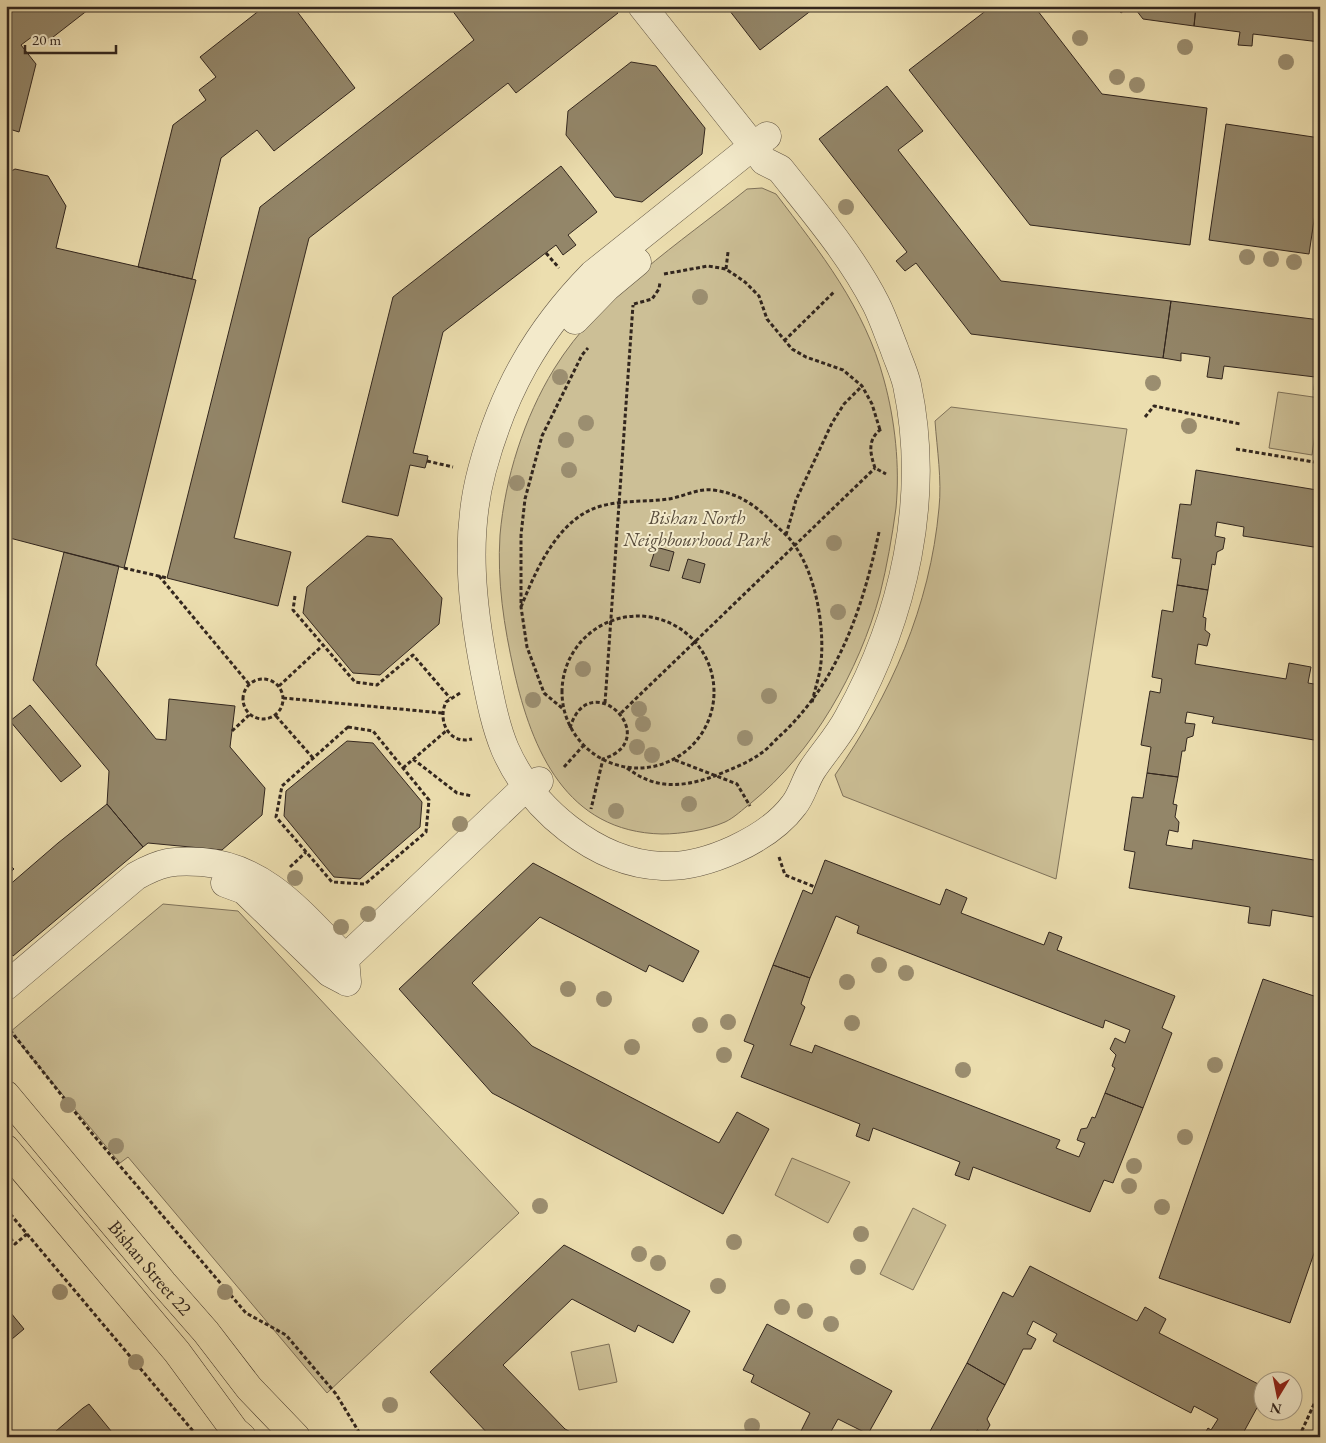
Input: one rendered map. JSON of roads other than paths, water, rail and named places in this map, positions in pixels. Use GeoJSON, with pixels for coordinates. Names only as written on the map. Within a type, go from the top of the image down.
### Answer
{"type":"FeatureCollection","features":[{"type":"Feature","properties":{"kind":"main road","name":"Bishan Street 22"},"geometry":{"type":"LineString","coordinates":[[6,1095],[206,1332],[249,1388],[296,1437]]}},
{"type":"Feature","properties":{"kind":"main road","name":"Bishan Street 22"},"geometry":{"type":"LineString","coordinates":[[6,1149],[177,1352],[235,1431],[242,1437]]}},
{"type":"Feature","properties":{"kind":"lane"},"geometry":{"type":"LineString","coordinates":[[642,6],[768,153]]}},
{"type":"Feature","properties":{"kind":"lane"},"geometry":{"type":"LineString","coordinates":[[666,6],[768,153],[857,270],[877,306],[906,380],[913,419],[916,467],[915,522],[899,595],[878,658],[846,721],[809,774],[787,799],[766,832],[728,852],[696,862],[662,866],[628,860],[581,840],[537,789],[509,715],[490,620],[487,563],[489,514],[495,476],[510,430],[544,362],[566,331],[590,303],[648,252],[768,153]]}},
{"type":"Feature","properties":{"kind":"lane"},"geometry":{"type":"LineString","coordinates":[[537,789],[587,824],[632,844],[665,849],[696,844],[726,835],[787,799]]}},
{"type":"Feature","properties":{"kind":"lane"},"geometry":{"type":"LineString","coordinates":[[341,971],[395,935],[537,789]]}},
{"type":"Feature","properties":{"kind":"lane"},"geometry":{"type":"LineString","coordinates":[[341,971],[537,789]]}},
{"type":"Feature","properties":{"kind":"lane"},"geometry":{"type":"LineString","coordinates":[[6,986],[136,876],[158,864],[180,861],[221,864],[246,872],[272,887],[288,901],[341,971]]}},
{"type":"Feature","properties":{"kind":"lane"},"geometry":{"type":"LineString","coordinates":[[6,1007],[63,963],[116,914],[148,889],[169,880],[184,878],[228,883],[244,890],[341,971]]}},
{"type":"Feature","properties":{"kind":"park label","name":"Bishan North Neighbourhood Park"},"geometry":{"type":"Point","coordinates":[697,528]}}]}
